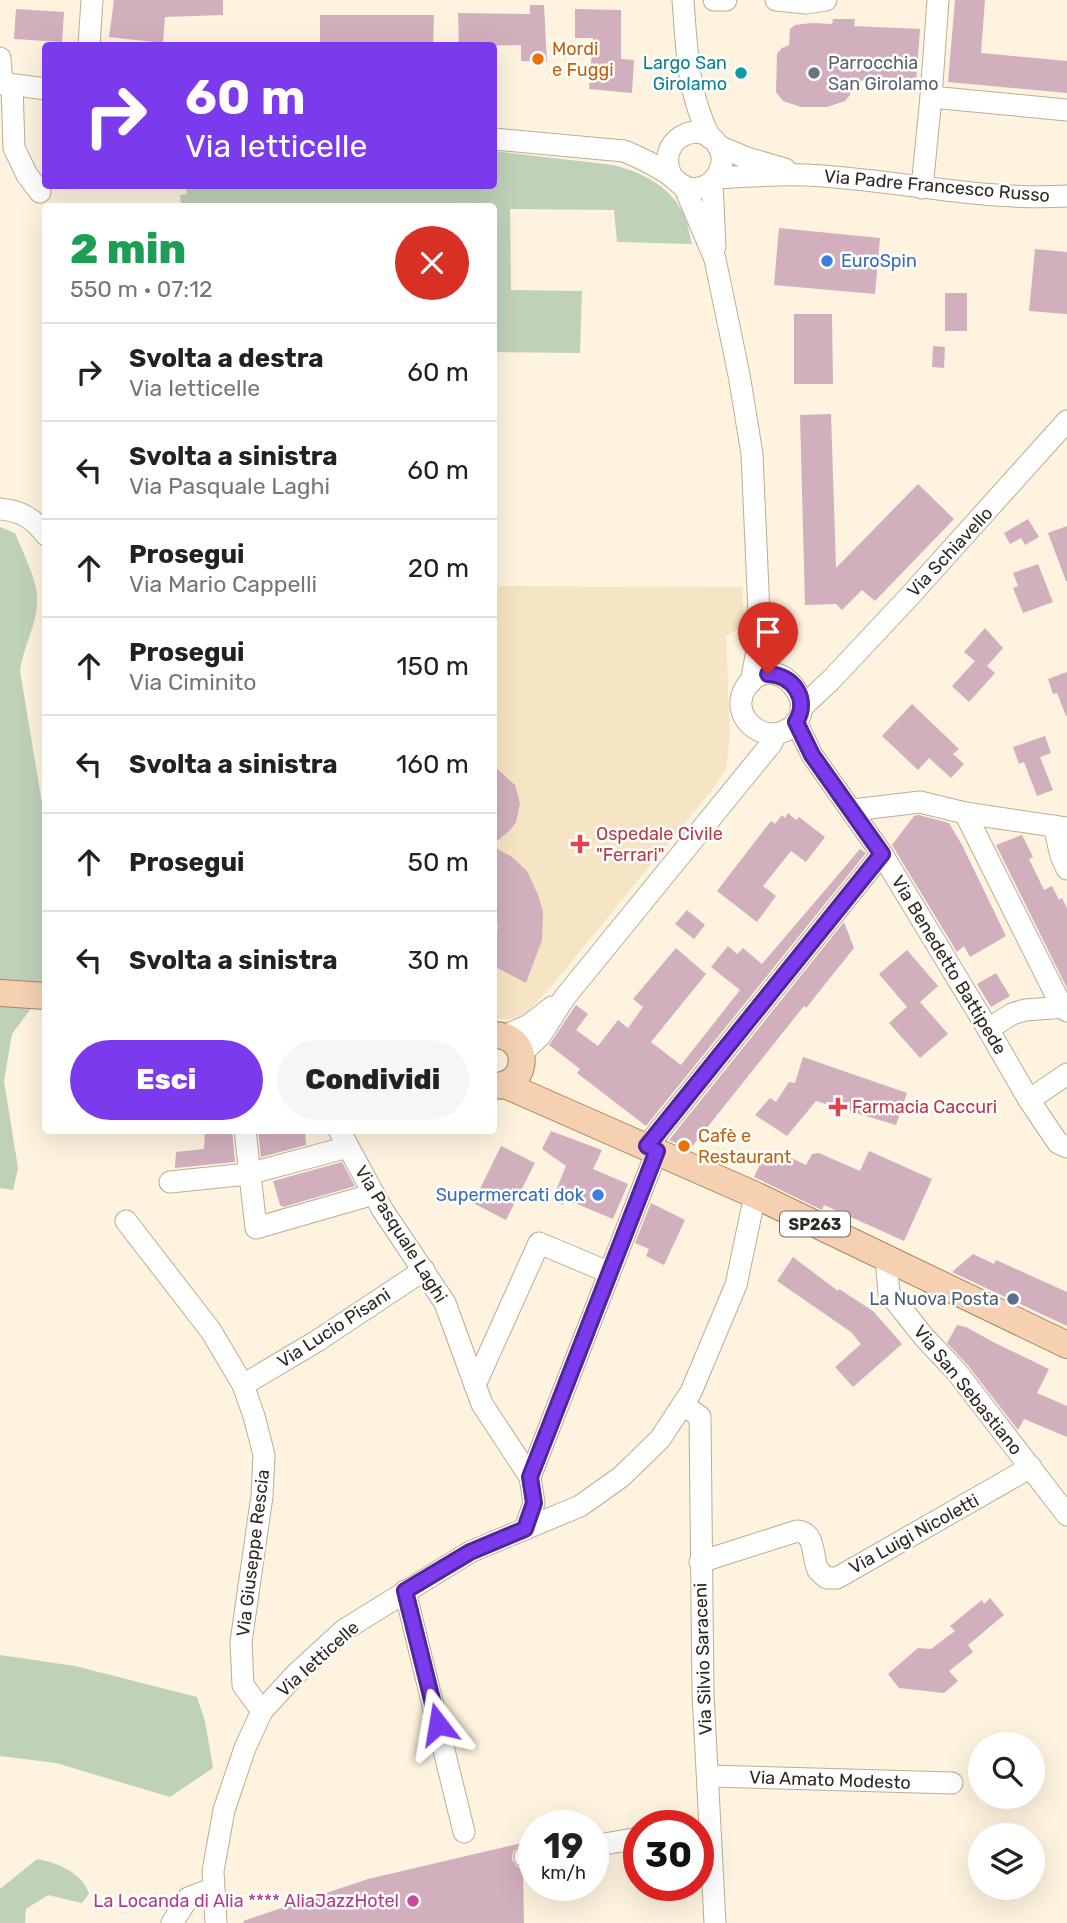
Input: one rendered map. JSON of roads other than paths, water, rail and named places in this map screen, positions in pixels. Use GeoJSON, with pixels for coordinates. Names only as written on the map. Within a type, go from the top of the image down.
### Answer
{"type":"FeatureCollection","features":[{"type":"Feature","properties":{"kind":"main road"},"geometry":{"type":"LineString","coordinates":[[0,993],[42,996]]}},
{"type":"Feature","properties":{"kind":"main road","name":"SP263"},"geometry":{"type":"LineString","coordinates":[[506,1060],[560,1110],[755,1195],[1067,1345]]}},
{"type":"Feature","properties":{"kind":"street"},"geometry":{"type":"LineString","coordinates":[[89,42],[92,0]]}},
{"type":"Feature","properties":{"kind":"street"},"geometry":{"type":"LineString","coordinates":[[683,0],[690,86],[698,113],[722,162],[714,180],[715,259],[752,454],[760,636],[751,682],[741,698],[743,717],[761,733],[789,724],[798,691],[785,679],[760,636]]}},
{"type":"Feature","properties":{"kind":"street"},"geometry":{"type":"LineString","coordinates":[[714,0],[726,0]]}},
{"type":"Feature","properties":{"kind":"street"},"geometry":{"type":"LineString","coordinates":[[783,0],[806,3],[826,0]]}},
{"type":"Feature","properties":{"kind":"street"},"geometry":{"type":"LineString","coordinates":[[922,188],[938,0]]}},
{"type":"Feature","properties":{"kind":"street"},"geometry":{"type":"LineString","coordinates":[[0,58],[14,148],[26,175],[40,192]]}},
{"type":"Feature","properties":{"kind":"street"},"geometry":{"type":"LineString","coordinates":[[5,84],[42,89]]}},
{"type":"Feature","properties":{"kind":"street"},"geometry":{"type":"LineString","coordinates":[[690,86],[686,116],[667,159],[715,259]]}},
{"type":"Feature","properties":{"kind":"street"},"geometry":{"type":"LineString","coordinates":[[931,97],[1067,110]]}},
{"type":"Feature","properties":{"kind":"street"},"geometry":{"type":"LineString","coordinates":[[624,151],[675,141],[693,133],[714,142]]}},
{"type":"Feature","properties":{"kind":"street"},"geometry":{"type":"LineString","coordinates":[[497,139],[624,151],[643,158],[678,181],[695,188],[714,180]]}},
{"type":"Feature","properties":{"kind":"street","name":"Via Padre Francesco Russo"},"geometry":{"type":"LineString","coordinates":[[714,142],[747,158],[807,175],[922,188],[1039,197],[1067,196]]}},
{"type":"Feature","properties":{"kind":"street","name":"Via Padre Francesco Russo"},"geometry":{"type":"LineString","coordinates":[[714,180],[807,175]]}},
{"type":"Feature","properties":{"kind":"street","name":"Via Schiavello"},"geometry":{"type":"LineString","coordinates":[[506,1060],[540,1037],[565,997],[747,771],[994,505],[1067,421]]}},
{"type":"Feature","properties":{"kind":"street"},"geometry":{"type":"LineString","coordinates":[[0,509],[16,510],[28,516],[42,532]]}},
{"type":"Feature","properties":{"kind":"street"},"geometry":{"type":"LineString","coordinates":[[751,682],[768,674],[785,679],[831,680]]}},
{"type":"Feature","properties":{"kind":"street","name":"Via Benedetto Battipede"},"geometry":{"type":"LineString","coordinates":[[789,724],[882,854],[1029,1100],[1062,1145]]}},
{"type":"Feature","properties":{"kind":"street"},"geometry":{"type":"LineString","coordinates":[[747,771],[749,725]]}},
{"type":"Feature","properties":{"kind":"street"},"geometry":{"type":"LineString","coordinates":[[853,810],[920,802],[965,813],[1060,827],[1061,856],[1067,869]]}},
{"type":"Feature","properties":{"kind":"street"},"geometry":{"type":"LineString","coordinates":[[965,813],[1059,1001],[1066,1009]]}},
{"type":"Feature","properties":{"kind":"street"},"geometry":{"type":"LineString","coordinates":[[525,1529],[534,1503],[530,1477],[652,1148],[882,854]]}},
{"type":"Feature","properties":{"kind":"street"},"geometry":{"type":"LineString","coordinates":[[988,1029],[1012,1014],[1025,1010],[1066,1009]]}},
{"type":"Feature","properties":{"kind":"street"},"geometry":{"type":"LineString","coordinates":[[1029,1100],[1067,1074]]}},
{"type":"Feature","properties":{"kind":"street"},"geometry":{"type":"LineString","coordinates":[[245,1134],[256,1228],[374,1194]]}},
{"type":"Feature","properties":{"kind":"street"},"geometry":{"type":"LineString","coordinates":[[170,1182],[248,1174],[344,1139]]}},
{"type":"Feature","properties":{"kind":"street","name":"Via Pasquale Laghi"},"geometry":{"type":"LineString","coordinates":[[344,1139],[374,1194],[445,1303],[482,1404],[530,1477]]}},
{"type":"Feature","properties":{"kind":"street","name":"Via Ietticelle"},"geometry":{"type":"LineString","coordinates":[[216,1923],[213,1871],[224,1810],[245,1748],[262,1711],[296,1674],[344,1630],[470,1552],[580,1506],[621,1477],[660,1439],[691,1391],[737,1285],[755,1195]]}},
{"type":"Feature","properties":{"kind":"street","name":"Via Giuseppe Rescia"},"geometry":{"type":"LineString","coordinates":[[126,1221],[211,1331],[243,1385],[264,1455],[262,1496],[241,1642],[243,1685],[262,1711]]}},
{"type":"Feature","properties":{"kind":"street"},"geometry":{"type":"LineString","coordinates":[[475,1385],[539,1243],[608,1272]]}},
{"type":"Feature","properties":{"kind":"street","name":"Via San Sebastiano"},"geometry":{"type":"LineString","coordinates":[[886,1258],[889,1293],[924,1337],[956,1371],[1067,1515]]}},
{"type":"Feature","properties":{"kind":"street","name":"Via Lucio Pisani"},"geometry":{"type":"LineString","coordinates":[[243,1385],[317,1341],[424,1270]]}},
{"type":"Feature","properties":{"kind":"street","name":"Via Silvio Saraceni"},"geometry":{"type":"LineString","coordinates":[[683,1404],[700,1417],[703,1694],[708,1776],[705,1810]]}},
{"type":"Feature","properties":{"kind":"street","name":"Via Luigi Nicoletti"},"geometry":{"type":"LineString","coordinates":[[701,1562],[797,1531],[804,1532],[810,1538],[819,1570],[827,1578],[837,1578],[1031,1467]]}},
{"type":"Feature","properties":{"kind":"street"},"geometry":{"type":"LineString","coordinates":[[405,1591],[464,1832]]}},
{"type":"Feature","properties":{"kind":"street","name":"Via Amato Modesto"},"geometry":{"type":"LineString","coordinates":[[708,1776],[952,1783]]}},
{"type":"Feature","properties":{"kind":"street"},"geometry":{"type":"LineString","coordinates":[[172,1923],[188,1898],[212,1889]]}},
{"type":"Feature","properties":{"kind":"street","name":"Via Silvio Saraceni"},"geometry":{"type":"LineString","coordinates":[[712,1901],[715,1923]]}},
{"type":"Feature","properties":{"kind":"place","name":"Mordi e Fuggi"},"geometry":{"type":"Point","coordinates":[538,59]}},
{"type":"Feature","properties":{"kind":"place","name":"Largo San Girolamo"},"geometry":{"type":"Point","coordinates":[741,73]}},
{"type":"Feature","properties":{"kind":"place","name":"Parrocchia San Girolamo"},"geometry":{"type":"Point","coordinates":[814,73]}},
{"type":"Feature","properties":{"kind":"place","name":"EuroSpin"},"geometry":{"type":"Point","coordinates":[827,261]}},
{"type":"Feature","properties":{"kind":"place","name":"Ospedale Civile \"Ferrari\""},"geometry":{"type":"Point","coordinates":[580,844]}},
{"type":"Feature","properties":{"kind":"place","name":"Farmacia Caccuri"},"geometry":{"type":"Point","coordinates":[838,1107]}},
{"type":"Feature","properties":{"kind":"place","name":"Cafè e Restaurant"},"geometry":{"type":"Point","coordinates":[684,1146]}},
{"type":"Feature","properties":{"kind":"place","name":"Supermercati dok"},"geometry":{"type":"Point","coordinates":[598,1195]}},
{"type":"Feature","properties":{"kind":"place","name":"La Nuova Posta"},"geometry":{"type":"Point","coordinates":[1013,1299]}},
{"type":"Feature","properties":{"kind":"place","name":"La Locanda di Alia **** AliaJazzHotel"},"geometry":{"type":"Point","coordinates":[413,1901]}}]}
